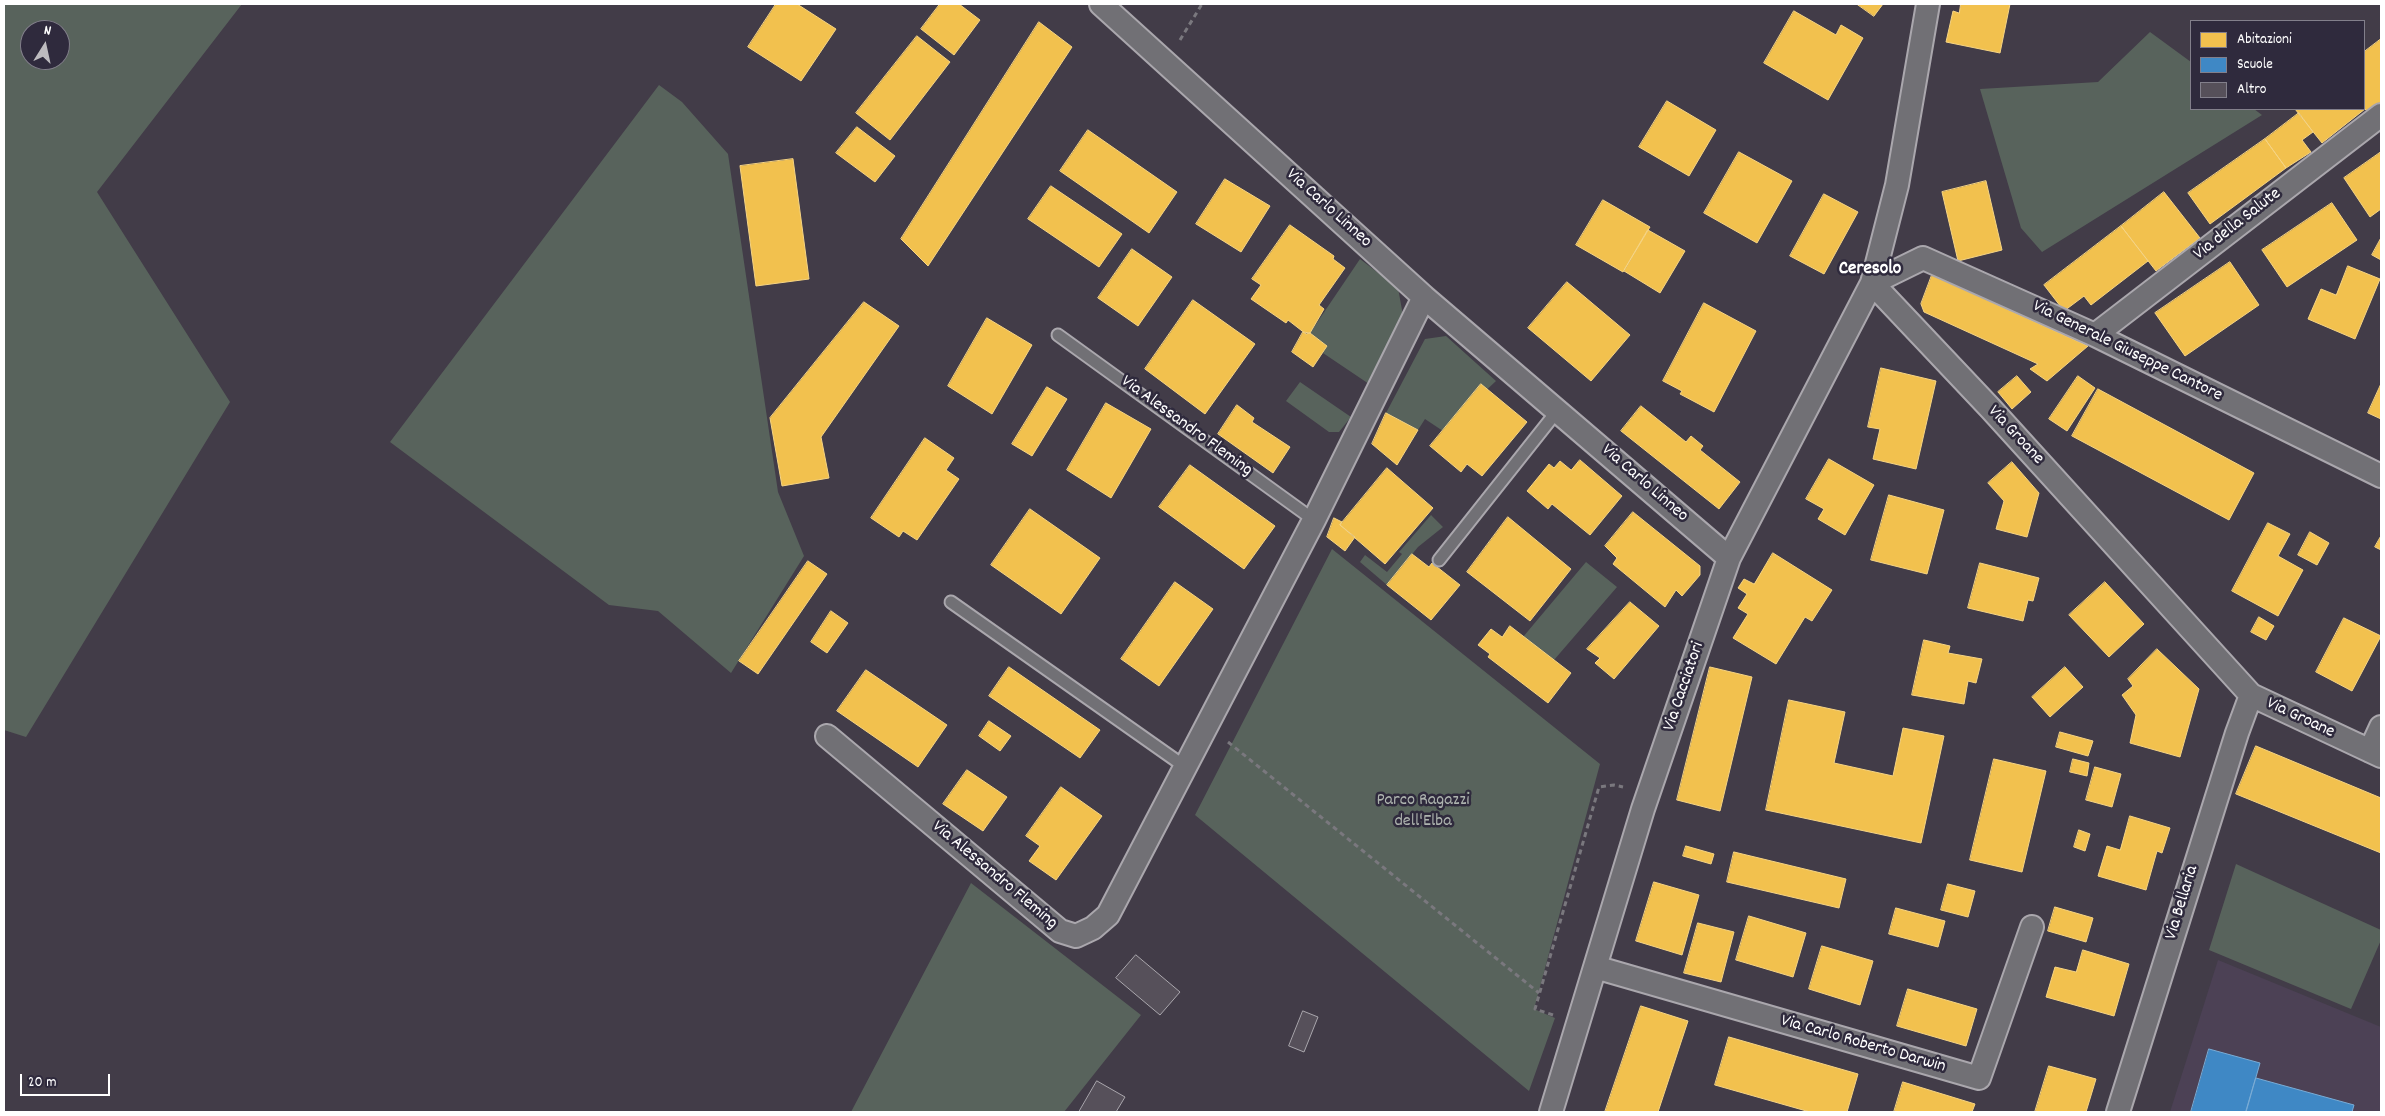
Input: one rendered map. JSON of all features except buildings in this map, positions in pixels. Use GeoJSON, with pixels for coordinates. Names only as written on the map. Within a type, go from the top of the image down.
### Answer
{"type":"FeatureCollection","features":[{"type":"Feature","properties":{"kind":"street","name":"Via Carlo Linneo"},"geometry":{"type":"LineString","coordinates":[[1101,4],[1424,297],[1729,558]]}},
{"type":"Feature","properties":{"kind":"street"},"geometry":{"type":"LineString","coordinates":[[1872,283],[1897,185],[1928,4]]}},
{"type":"Feature","properties":{"kind":"street","name":"Via della Salute"},"geometry":{"type":"LineString","coordinates":[[2095,335],[2381,115]]}},
{"type":"Feature","properties":{"kind":"street","name":"Via Generale Giuseppe Cantore"},"geometry":{"type":"LineString","coordinates":[[1872,283],[1923,258],[2095,335],[2381,476]]}},
{"type":"Feature","properties":{"kind":"street","name":"Via Cacciatori"},"geometry":{"type":"LineString","coordinates":[[1551,1112],[1648,794],[1729,558],[1872,283]]}},
{"type":"Feature","properties":{"kind":"street","name":"Via Groane"},"geometry":{"type":"LineString","coordinates":[[1872,283],[1991,410],[2251,695],[2375,754]]}},
{"type":"Feature","properties":{"kind":"street","name":"Via Alessandro Fleming"},"geometry":{"type":"LineString","coordinates":[[827,736],[1060,931],[1076,936],[1093,928],[1108,915],[1184,766],[1314,520],[1424,297]]}},
{"type":"Feature","properties":{"kind":"street","name":"Via Bellaria"},"geometry":{"type":"LineString","coordinates":[[2118,1112],[2231,750],[2251,695]]}},
{"type":"Feature","properties":{"kind":"street"},"geometry":{"type":"LineString","coordinates":[[2375,754],[2381,727]]}},
{"type":"Feature","properties":{"kind":"street","name":"Via Carlo Roberto Darwin"},"geometry":{"type":"LineString","coordinates":[[1594,967],[1979,1078],[2032,927]]}},
{"type":"Feature","properties":{"kind":"lane","name":"Via Alessandro Fleming"},"geometry":{"type":"LineString","coordinates":[[1058,335],[1314,520]]}},
{"type":"Feature","properties":{"kind":"lane"},"geometry":{"type":"LineString","coordinates":[[1439,560],[1558,410]]}},
{"type":"Feature","properties":{"kind":"lane"},"geometry":{"type":"LineString","coordinates":[[951,602],[1184,766]]}},
{"type":"Feature","properties":{"kind":"path"},"geometry":{"type":"LineString","coordinates":[[1166,61],[1202,4]]}},
{"type":"Feature","properties":{"kind":"path"},"geometry":{"type":"LineString","coordinates":[[1205,726],[1235,747],[1539,993],[1599,787],[1614,785],[1648,794]]}},
{"type":"Feature","properties":{"kind":"shaded area"},"geometry":{"type":"Polygon","coordinates":[[[2218,960],[2381,1027],[2381,1112],[2170,1112],[2218,960]]]}},
{"type":"Feature","properties":{"kind":"green space"},"geometry":{"type":"Polygon","coordinates":[[[4,4],[242,4],[97,192],[230,402],[26,737],[4,730],[4,4]]]}},
{"type":"Feature","properties":{"kind":"green space"},"geometry":{"type":"Polygon","coordinates":[[[2150,32],[2190,61],[2190,110],[2255,110],[2262,115],[2042,252],[2021,228],[1980,89],[2098,82],[2150,32]]]}},
{"type":"Feature","properties":{"kind":"green space"},"geometry":{"type":"Polygon","coordinates":[[[659,85],[682,102],[728,154],[778,492],[804,556],[731,673],[658,611],[609,605],[390,442],[659,85]]]}},
{"type":"Feature","properties":{"kind":"green space"},"geometry":{"type":"Polygon","coordinates":[[[1360,259],[1398,288],[1404,321],[1369,384],[1323,353],[1327,346],[1310,333],[1360,259]]]}},
{"type":"Feature","properties":{"kind":"green space"},"geometry":{"type":"Polygon","coordinates":[[[1446,336],[1496,381],[1443,431],[1425,419],[1418,430],[1386,413],[1425,339],[1446,336]]]}},
{"type":"Feature","properties":{"kind":"green space"},"geometry":{"type":"Polygon","coordinates":[[[1300,382],[1351,417],[1339,432],[1329,432],[1286,401],[1300,382]]]}},
{"type":"Feature","properties":{"kind":"green space"},"geometry":{"type":"Polygon","coordinates":[[[1431,515],[1443,527],[1418,547],[1387,585],[1360,562],[1365,555],[1387,572],[1402,554],[1399,552],[1431,515]]]}},
{"type":"Feature","properties":{"kind":"green space","name":"Parco Ragazzi dell'Elba"},"geometry":{"type":"Polygon","coordinates":[[[1332,549],[1600,764],[1534,1009],[1555,1018],[1529,1091],[1195,815],[1332,549]]]}},
{"type":"Feature","properties":{"kind":"green space"},"geometry":{"type":"Polygon","coordinates":[[[1586,562],[1617,587],[1554,660],[1523,637],[1586,562]]]}},
{"type":"Feature","properties":{"kind":"green space"},"geometry":{"type":"Polygon","coordinates":[[[2236,864],[2381,930],[2381,940],[2351,1009],[2209,950],[2236,864]]]}},
{"type":"Feature","properties":{"kind":"green space"},"geometry":{"type":"Polygon","coordinates":[[[971,883],[1141,1015],[1064,1112],[851,1112],[971,883]]]}},
{"type":"Feature","properties":{"kind":"district","name":"Ceresolo"},"geometry":{"type":"Point","coordinates":[1870,270]}}]}
